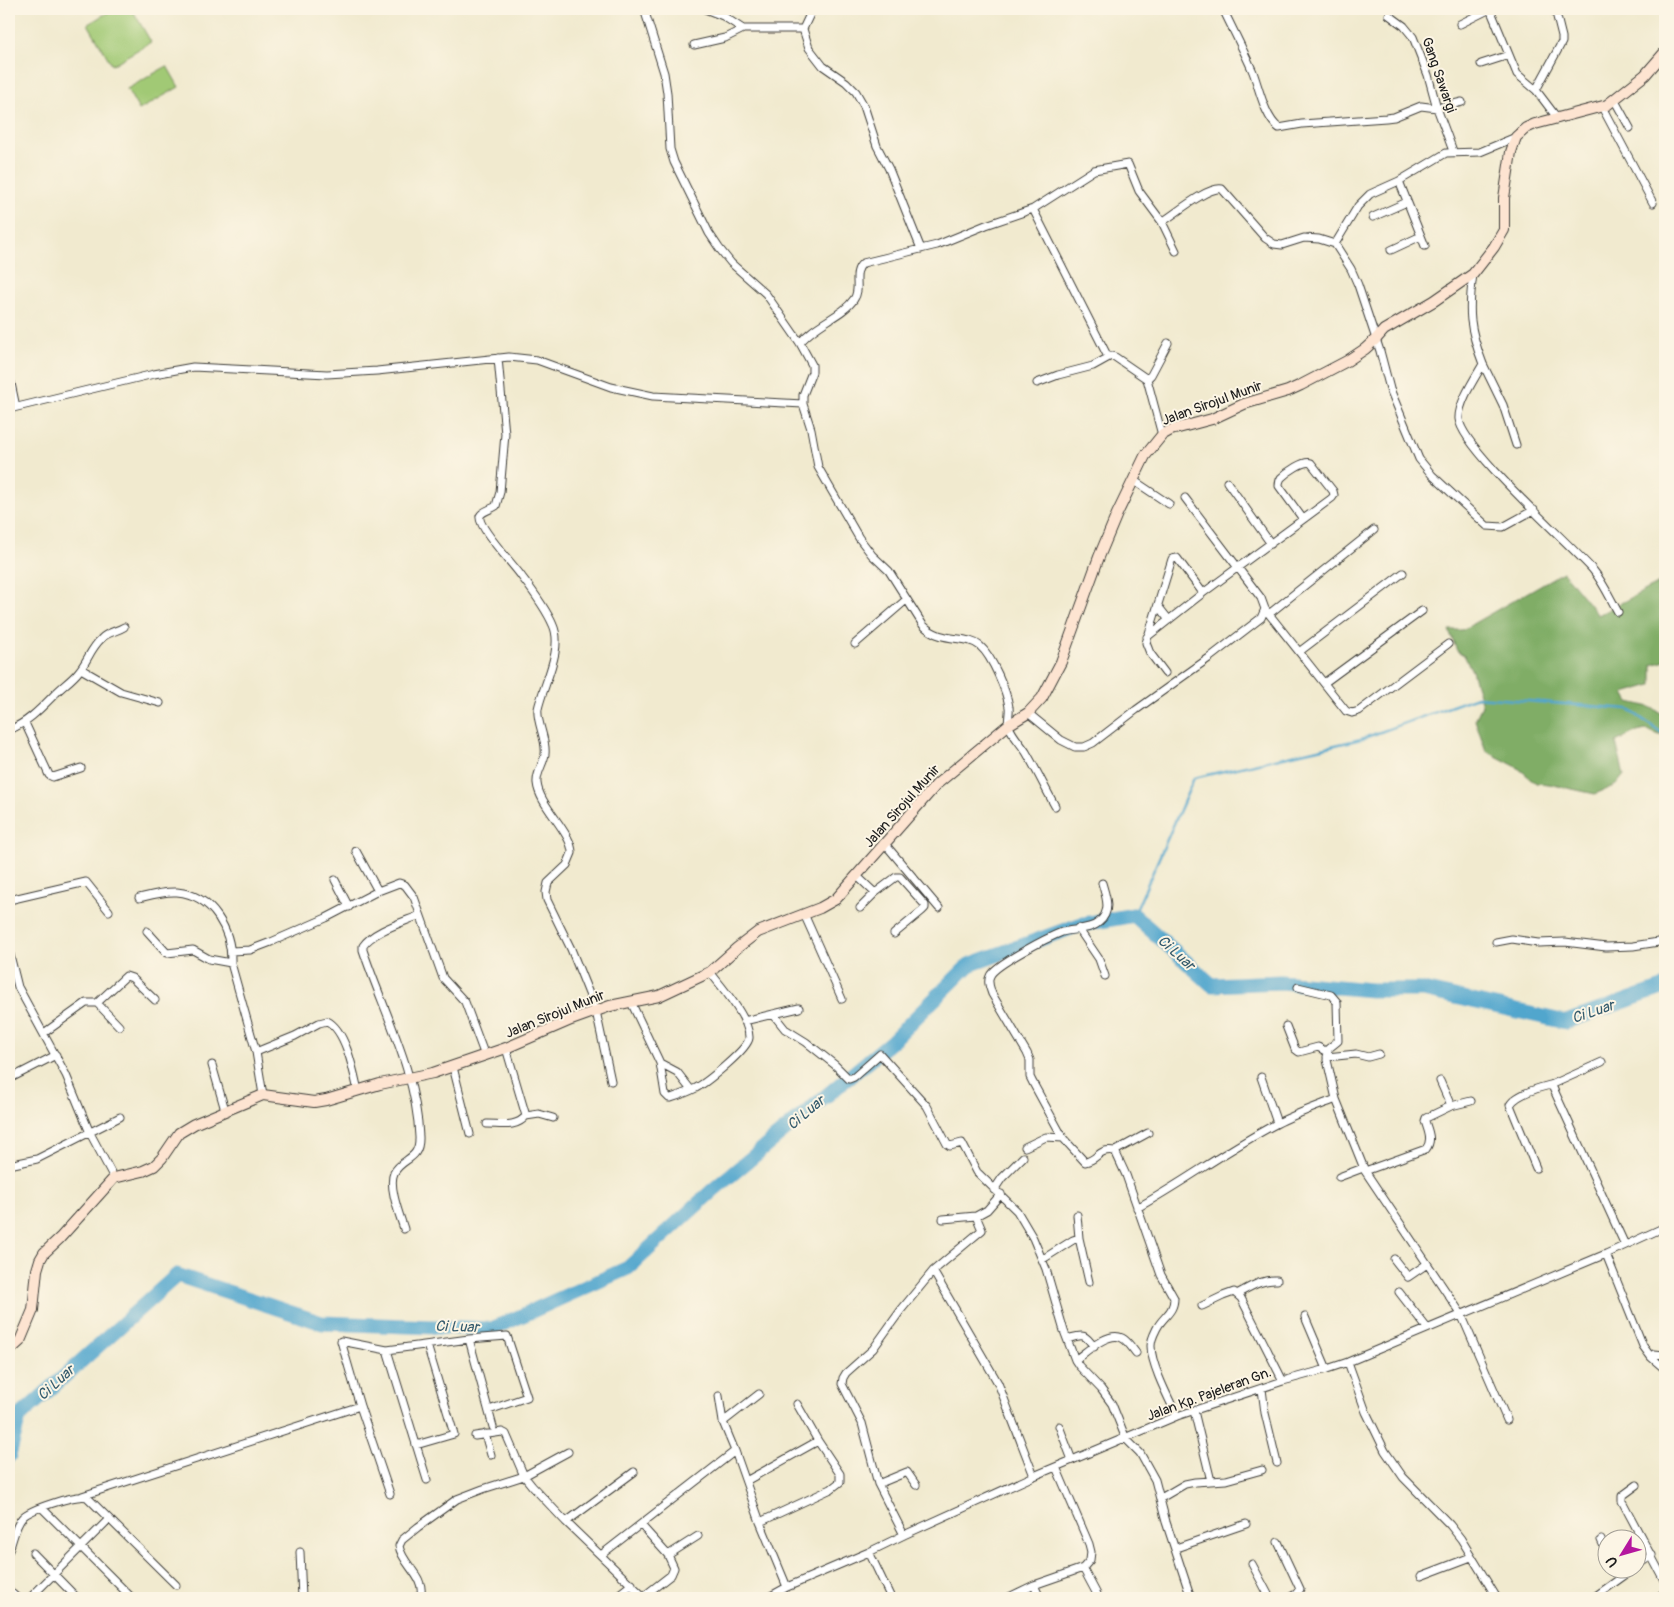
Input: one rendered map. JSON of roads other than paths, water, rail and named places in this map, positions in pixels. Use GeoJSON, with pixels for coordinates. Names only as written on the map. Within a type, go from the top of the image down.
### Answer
{"type":"FeatureCollection","features":[{"type":"Feature","properties":{"kind":"street"},"geometry":{"type":"LineString","coordinates":[[644,9],[664,73],[668,93],[670,149],[674,162],[709,233],[719,248],[731,263],[766,294],[800,343],[812,365],[812,372],[803,395],[802,404],[808,420],[818,467],[859,538],[889,572],[927,630],[942,637],[979,645],[995,666],[1010,707],[1008,725],[1055,806]]}},
{"type":"Feature","properties":{"kind":"street"},"geometry":{"type":"LineString","coordinates":[[705,9],[722,16],[743,29]]}},
{"type":"Feature","properties":{"kind":"street"},"geometry":{"type":"LineString","coordinates":[[1224,9],[1253,72],[1264,106],[1279,128],[1302,124],[1386,118],[1421,106],[1437,108],[1462,102]]}},
{"type":"Feature","properties":{"kind":"street"},"geometry":{"type":"LineString","coordinates":[[1460,24],[1490,9],[1517,74],[1536,90],[1558,119]]}},
{"type":"Feature","properties":{"kind":"street"},"geometry":{"type":"LineString","coordinates":[[1536,90],[1562,42],[1555,9]]}},
{"type":"Feature","properties":{"kind":"street"},"geometry":{"type":"LineString","coordinates":[[811,12],[803,29],[809,48],[816,60],[856,92],[864,106],[877,146],[889,169],[921,249]]}},
{"type":"Feature","properties":{"kind":"street","name":"Gang Sawargi"},"geometry":{"type":"LineString","coordinates":[[1389,15],[1404,26],[1413,37],[1428,75],[1437,108],[1453,151]]}},
{"type":"Feature","properties":{"kind":"street"},"geometry":{"type":"LineString","coordinates":[[694,46],[725,38],[743,29],[803,29]]}},
{"type":"Feature","properties":{"kind":"street"},"geometry":{"type":"LineString","coordinates":[[1335,244],[1364,199],[1370,194],[1399,181],[1446,153],[1453,151],[1480,152],[1516,137],[1526,128],[1535,124],[1602,107],[1615,101],[1646,75],[1665,52]]}},
{"type":"Feature","properties":{"kind":"street"},"geometry":{"type":"LineString","coordinates":[[1481,64],[1509,55]]}},
{"type":"Feature","properties":{"kind":"street"},"geometry":{"type":"LineString","coordinates":[[1615,101],[1630,128]]}},
{"type":"Feature","properties":{"kind":"street"},"geometry":{"type":"LineString","coordinates":[[1602,107],[1653,202]]}},
{"type":"Feature","properties":{"kind":"street","name":"Jalan Sirojul Munir"},"geometry":{"type":"LineString","coordinates":[[114,1178],[143,1171],[154,1166],[180,1132],[224,1110],[263,1095],[314,1102],[410,1078],[453,1067],[485,1056],[610,1006],[659,996],[710,972],[758,932],[836,899],[937,784],[1008,725],[1028,714],[1042,698],[1061,662],[1099,557],[1133,480],[1145,456],[1162,435],[1171,430],[1212,419],[1244,404],[1288,391],[1347,361],[1376,339],[1384,330],[1434,301],[1473,274],[1494,247],[1504,230],[1504,198],[1511,152],[1516,137]]}},
{"type":"Feature","properties":{"kind":"street"},"geometry":{"type":"LineString","coordinates":[[800,343],[811,331],[854,300],[857,270],[863,263],[884,256],[921,249],[986,224],[1033,209],[1094,170],[1125,164],[1130,166],[1133,177],[1144,199],[1162,222],[1176,251]]}},
{"type":"Feature","properties":{"kind":"street"},"geometry":{"type":"LineString","coordinates":[[1399,181],[1425,246]]}},
{"type":"Feature","properties":{"kind":"street"},"geometry":{"type":"LineString","coordinates":[[1162,222],[1206,193],[1217,188],[1222,189],[1265,238],[1274,244],[1282,245],[1304,238],[1318,239],[1335,244],[1347,262],[1358,285],[1390,389],[1414,450],[1432,475],[1487,526],[1503,526],[1534,510]]}},
{"type":"Feature","properties":{"kind":"street"},"geometry":{"type":"LineString","coordinates":[[1373,217],[1407,202]]}},
{"type":"Feature","properties":{"kind":"street"},"geometry":{"type":"LineString","coordinates":[[1033,209],[1108,357]]}},
{"type":"Feature","properties":{"kind":"street"},"geometry":{"type":"LineString","coordinates":[[1391,250],[1421,236]]}},
{"type":"Feature","properties":{"kind":"street"},"geometry":{"type":"LineString","coordinates":[[1473,274],[1470,320],[1474,340],[1483,364],[1503,405],[1516,445]]}},
{"type":"Feature","properties":{"kind":"street"},"geometry":{"type":"LineString","coordinates":[[1146,379],[1151,374],[1168,343]]}},
{"type":"Feature","properties":{"kind":"street"},"geometry":{"type":"LineString","coordinates":[[1036,383],[1093,366],[1111,356],[1121,360],[1146,379],[1162,435]]}},
{"type":"Feature","properties":{"kind":"street"},"geometry":{"type":"LineString","coordinates":[[9,374],[12,408],[154,374],[193,367],[327,374],[376,371],[509,357],[537,360],[611,387],[653,396],[802,404]]}},
{"type":"Feature","properties":{"kind":"street"},"geometry":{"type":"LineString","coordinates":[[498,358],[505,434],[500,492],[496,506],[482,513],[480,517],[492,540],[522,576],[554,626],[556,649],[538,710],[544,737],[545,754],[537,782],[544,800],[569,840],[572,853],[567,865],[548,884],[546,892],[550,908],[571,949],[596,1011],[611,1081]]}},
{"type":"Feature","properties":{"kind":"street"},"geometry":{"type":"LineString","coordinates":[[1483,364],[1467,393],[1462,407],[1459,418],[1461,428],[1478,452],[1594,571],[1618,612]]}},
{"type":"Feature","properties":{"kind":"street"},"geometry":{"type":"LineString","coordinates":[[1148,637],[1203,593],[1332,498],[1334,495],[1333,491],[1308,461],[1303,462],[1281,478],[1279,483],[1279,486],[1303,519]]}},
{"type":"Feature","properties":{"kind":"street"},"geometry":{"type":"LineString","coordinates":[[1133,480],[1169,504]]}},
{"type":"Feature","properties":{"kind":"street"},"geometry":{"type":"LineString","coordinates":[[1227,482],[1271,544]]}},
{"type":"Feature","properties":{"kind":"street"},"geometry":{"type":"LineString","coordinates":[[1185,498],[1261,598],[1267,612],[1346,711],[1352,713],[1359,710],[1448,644]]}},
{"type":"Feature","properties":{"kind":"street"},"geometry":{"type":"LineString","coordinates":[[1028,714],[1061,740],[1075,747],[1084,747],[1093,743],[1209,658],[1374,530]]}},
{"type":"Feature","properties":{"kind":"street"},"geometry":{"type":"LineString","coordinates":[[1165,673],[1147,648],[1148,637],[1172,559],[1177,558],[1203,593]]}},
{"type":"Feature","properties":{"kind":"street"},"geometry":{"type":"LineString","coordinates":[[1299,652],[1403,573]]}},
{"type":"Feature","properties":{"kind":"street"},"geometry":{"type":"LineString","coordinates":[[855,644],[906,600]]}},
{"type":"Feature","properties":{"kind":"street"},"geometry":{"type":"LineString","coordinates":[[1158,606],[1169,620]]}},
{"type":"Feature","properties":{"kind":"street"},"geometry":{"type":"LineString","coordinates":[[1324,683],[1422,610]]}},
{"type":"Feature","properties":{"kind":"street"},"geometry":{"type":"LineString","coordinates":[[9,730],[24,723],[81,670],[86,658],[101,638],[124,627]]}},
{"type":"Feature","properties":{"kind":"street"},"geometry":{"type":"LineString","coordinates":[[81,670],[121,692],[160,703]]}},
{"type":"Feature","properties":{"kind":"street"},"geometry":{"type":"LineString","coordinates":[[24,723],[49,775],[53,777],[80,768]]}},
{"type":"Feature","properties":{"kind":"street"},"geometry":{"type":"LineString","coordinates":[[885,844],[939,908]]}},
{"type":"Feature","properties":{"kind":"street"},"geometry":{"type":"LineString","coordinates":[[356,851],[378,891]]}},
{"type":"Feature","properties":{"kind":"street"},"geometry":{"type":"LineString","coordinates":[[857,876],[875,893]]}},
{"type":"Feature","properties":{"kind":"street"},"geometry":{"type":"LineString","coordinates":[[860,908],[875,893],[896,877],[900,877],[925,905],[925,908],[894,934]]}},
{"type":"Feature","properties":{"kind":"street"},"geometry":{"type":"LineString","coordinates":[[335,880],[349,907]]}},
{"type":"Feature","properties":{"kind":"street"},"geometry":{"type":"LineString","coordinates":[[9,900],[86,882],[109,912]]}},
{"type":"Feature","properties":{"kind":"street"},"geometry":{"type":"LineString","coordinates":[[1102,883],[1108,903],[1101,920],[1090,927],[1078,928],[1037,943],[994,970],[989,978],[989,987],[1030,1060],[1030,1077],[1033,1083],[1063,1138],[1084,1162],[1091,1160],[1104,1150],[1115,1151],[1148,1132]]}},
{"type":"Feature","properties":{"kind":"street"},"geometry":{"type":"LineString","coordinates":[[231,951],[250,950],[349,907],[378,891],[399,884],[405,885],[414,897],[443,978],[465,1002],[485,1056]]}},
{"type":"Feature","properties":{"kind":"street"},"geometry":{"type":"LineString","coordinates":[[139,898],[178,892],[193,896],[213,910],[220,920],[227,932],[231,951],[231,963],[256,1052],[263,1095]]}},
{"type":"Feature","properties":{"kind":"street"},"geometry":{"type":"LineString","coordinates":[[804,914],[842,999]]}},
{"type":"Feature","properties":{"kind":"street"},"geometry":{"type":"LineString","coordinates":[[404,1229],[393,1186],[394,1173],[412,1157],[418,1147],[418,1124],[410,1078],[364,954],[363,946],[368,939],[420,915]]}},
{"type":"Feature","properties":{"kind":"street"},"geometry":{"type":"LineString","coordinates":[[1078,928],[1099,959],[1105,976]]}},
{"type":"Feature","properties":{"kind":"street"},"geometry":{"type":"LineString","coordinates":[[147,931],[167,953],[189,949],[209,958],[231,963]]}},
{"type":"Feature","properties":{"kind":"street"},"geometry":{"type":"LineString","coordinates":[[1496,942],[1512,939],[1538,943],[1565,942],[1606,947],[1633,946],[1665,941]]}},
{"type":"Feature","properties":{"kind":"street"},"geometry":{"type":"LineString","coordinates":[[9,951],[18,987],[74,1090],[90,1133],[114,1178],[41,1257],[37,1270],[33,1310],[20,1341],[9,1351]]}},
{"type":"Feature","properties":{"kind":"street"},"geometry":{"type":"LineString","coordinates":[[630,1002],[660,1063],[667,1097],[671,1098],[698,1087],[720,1070],[748,1041],[749,1036],[744,1021],[710,972]]}},
{"type":"Feature","properties":{"kind":"street"},"geometry":{"type":"LineString","coordinates":[[97,1004],[124,977],[128,976],[155,1000]]}},
{"type":"Feature","properties":{"kind":"street"},"geometry":{"type":"LineString","coordinates":[[1298,987],[1330,995],[1337,1002],[1338,1040],[1327,1054],[1336,1099],[1364,1170],[1461,1314],[1506,1420]]}},
{"type":"Feature","properties":{"kind":"street"},"geometry":{"type":"LineString","coordinates":[[44,1033],[86,1003],[97,1004],[119,1026]]}},
{"type":"Feature","properties":{"kind":"street"},"geometry":{"type":"LineString","coordinates":[[744,1021],[799,1008]]}},
{"type":"Feature","properties":{"kind":"street"},"geometry":{"type":"LineString","coordinates":[[773,1014],[785,1029],[835,1064],[849,1079],[854,1077],[880,1054],[926,1106],[946,1144],[950,1146],[962,1143],[975,1170],[1017,1211],[1043,1259],[1066,1339],[1075,1360],[1112,1404],[1126,1438],[1140,1453],[1149,1467],[1161,1498],[1166,1522],[1191,1598]]}},
{"type":"Feature","properties":{"kind":"street"},"geometry":{"type":"LineString","coordinates":[[256,1052],[327,1021],[334,1027],[344,1045],[351,1062],[358,1091]]}},
{"type":"Feature","properties":{"kind":"street"},"geometry":{"type":"LineString","coordinates":[[1286,1026],[1295,1049],[1299,1052],[1318,1047],[1327,1054],[1351,1054],[1368,1057],[1379,1054]]}},
{"type":"Feature","properties":{"kind":"street"},"geometry":{"type":"LineString","coordinates":[[506,1048],[526,1116]]}},
{"type":"Feature","properties":{"kind":"street"},"geometry":{"type":"LineString","coordinates":[[9,1079],[56,1055]]}},
{"type":"Feature","properties":{"kind":"street"},"geometry":{"type":"LineString","coordinates":[[1536,1168],[1510,1105],[1512,1101],[1519,1096],[1551,1086],[1602,1062]]}},
{"type":"Feature","properties":{"kind":"street"},"geometry":{"type":"LineString","coordinates":[[660,1063],[677,1072],[691,1090]]}},
{"type":"Feature","properties":{"kind":"street"},"geometry":{"type":"LineString","coordinates":[[212,1065],[224,1110]]}},
{"type":"Feature","properties":{"kind":"street"},"geometry":{"type":"LineString","coordinates":[[453,1067],[470,1134]]}},
{"type":"Feature","properties":{"kind":"street"},"geometry":{"type":"LineString","coordinates":[[1261,1077],[1277,1123]]}},
{"type":"Feature","properties":{"kind":"street"},"geometry":{"type":"LineString","coordinates":[[1440,1081],[1451,1106]]}},
{"type":"Feature","properties":{"kind":"street"},"geometry":{"type":"LineString","coordinates":[[1551,1086],[1554,1088],[1625,1245]]}},
{"type":"Feature","properties":{"kind":"street"},"geometry":{"type":"LineString","coordinates":[[1137,1208],[1277,1123],[1336,1099]]}},
{"type":"Feature","properties":{"kind":"street"},"geometry":{"type":"LineString","coordinates":[[1339,1177],[1426,1149],[1430,1138],[1425,1120],[1429,1116],[1451,1106],[1471,1101]]}},
{"type":"Feature","properties":{"kind":"street"},"geometry":{"type":"LineString","coordinates":[[487,1124],[514,1124],[522,1121],[526,1116],[539,1114],[553,1118]]}},
{"type":"Feature","properties":{"kind":"street"},"geometry":{"type":"LineString","coordinates":[[9,1165],[37,1159],[120,1117]]}},
{"type":"Feature","properties":{"kind":"street"},"geometry":{"type":"LineString","coordinates":[[1025,1147],[1046,1137],[1063,1138]]}},
{"type":"Feature","properties":{"kind":"street"},"geometry":{"type":"LineString","coordinates":[[1115,1151],[1126,1175],[1160,1275],[1174,1298],[1171,1312],[1158,1326],[1151,1340],[1151,1346],[1155,1364],[1177,1416]]}},
{"type":"Feature","properties":{"kind":"street"},"geometry":{"type":"LineString","coordinates":[[994,1190],[1002,1178],[1023,1157]]}},
{"type":"Feature","properties":{"kind":"street"},"geometry":{"type":"LineString","coordinates":[[943,1219],[976,1216],[987,1210],[1001,1194]]}},
{"type":"Feature","properties":{"kind":"street"},"geometry":{"type":"LineString","coordinates":[[1077,1215],[1079,1238],[1089,1282]]}},
{"type":"Feature","properties":{"kind":"street"},"geometry":{"type":"LineString","coordinates":[[904,1535],[878,1484],[862,1423],[842,1384],[843,1378],[846,1373],[873,1349],[901,1310],[933,1271],[982,1230],[976,1216]]}},
{"type":"Feature","properties":{"kind":"street","name":"Jalan Kp. Pajeleran Gn."},"geometry":{"type":"LineString","coordinates":[[767,1598],[787,1587],[869,1552],[1034,1476],[1177,1416],[1348,1362],[1606,1254],[1665,1227]]}},
{"type":"Feature","properties":{"kind":"street"},"geometry":{"type":"LineString","coordinates":[[1043,1259],[1072,1240],[1079,1238]]}},
{"type":"Feature","properties":{"kind":"street"},"geometry":{"type":"LineString","coordinates":[[1606,1254],[1643,1346],[1651,1357],[1665,1367]]}},
{"type":"Feature","properties":{"kind":"street"},"geometry":{"type":"LineString","coordinates":[[1394,1259],[1408,1277],[1427,1264]]}},
{"type":"Feature","properties":{"kind":"street"},"geometry":{"type":"LineString","coordinates":[[933,1271],[998,1383],[1034,1476]]}},
{"type":"Feature","properties":{"kind":"street"},"geometry":{"type":"LineString","coordinates":[[1237,1294],[1269,1279],[1277,1280]]}},
{"type":"Feature","properties":{"kind":"street"},"geometry":{"type":"LineString","coordinates":[[1202,1306],[1229,1293],[1234,1292],[1237,1294],[1241,1298],[1283,1381]]}},
{"type":"Feature","properties":{"kind":"street"},"geometry":{"type":"LineString","coordinates":[[1399,1292],[1427,1328]]}},
{"type":"Feature","properties":{"kind":"street"},"geometry":{"type":"LineString","coordinates":[[1304,1318],[1327,1369]]}},
{"type":"Feature","properties":{"kind":"street"},"geometry":{"type":"LineString","coordinates":[[1066,1339],[1080,1335],[1085,1336],[1094,1347]]}},
{"type":"Feature","properties":{"kind":"street"},"geometry":{"type":"LineString","coordinates":[[390,1494],[360,1406],[341,1341],[387,1350],[507,1336],[527,1397],[489,1410]]}},
{"type":"Feature","properties":{"kind":"street"},"geometry":{"type":"LineString","coordinates":[[1075,1360],[1110,1337],[1120,1337],[1136,1353]]}},
{"type":"Feature","properties":{"kind":"street"},"geometry":{"type":"LineString","coordinates":[[469,1339],[493,1427]]}},
{"type":"Feature","properties":{"kind":"street"},"geometry":{"type":"LineString","coordinates":[[416,1445],[454,1434],[427,1344]]}},
{"type":"Feature","properties":{"kind":"street"},"geometry":{"type":"LineString","coordinates":[[387,1350],[427,1480]]}},
{"type":"Feature","properties":{"kind":"street"},"geometry":{"type":"LineString","coordinates":[[1651,1357],[1654,1354],[1665,1355]]}},
{"type":"Feature","properties":{"kind":"street"},"geometry":{"type":"LineString","coordinates":[[1348,1362],[1366,1412],[1385,1451],[1403,1477],[1450,1525],[1496,1598]]}},
{"type":"Feature","properties":{"kind":"street"},"geometry":{"type":"LineString","coordinates":[[1262,1389],[1265,1413],[1277,1463]]}},
{"type":"Feature","properties":{"kind":"street"},"geometry":{"type":"LineString","coordinates":[[723,1422],[759,1394]]}},
{"type":"Feature","properties":{"kind":"street"},"geometry":{"type":"LineString","coordinates":[[719,1396],[723,1422],[736,1451],[760,1522],[787,1587]]}},
{"type":"Feature","properties":{"kind":"street"},"geometry":{"type":"LineString","coordinates":[[760,1522],[838,1484],[840,1478],[840,1474],[797,1404]]}},
{"type":"Feature","properties":{"kind":"street"},"geometry":{"type":"LineString","coordinates":[[9,1550],[24,1516],[42,1508],[360,1406]]}},
{"type":"Feature","properties":{"kind":"street"},"geometry":{"type":"LineString","coordinates":[[1194,1411],[1212,1481]]}},
{"type":"Feature","properties":{"kind":"street"},"geometry":{"type":"LineString","coordinates":[[1059,1426],[1072,1460]]}},
{"type":"Feature","properties":{"kind":"street"},"geometry":{"type":"LineString","coordinates":[[475,1436],[502,1432],[508,1436],[524,1476],[566,1522],[644,1597],[673,1572],[674,1568],[668,1555],[641,1525]]}},
{"type":"Feature","properties":{"kind":"street"},"geometry":{"type":"LineString","coordinates":[[485,1434],[491,1455]]}},
{"type":"Feature","properties":{"kind":"street"},"geometry":{"type":"LineString","coordinates":[[746,1480],[818,1441]]}},
{"type":"Feature","properties":{"kind":"street"},"geometry":{"type":"LineString","coordinates":[[601,1555],[736,1451]]}},
{"type":"Feature","properties":{"kind":"street"},"geometry":{"type":"LineString","coordinates":[[416,1598],[421,1594],[422,1588],[402,1557],[399,1546],[402,1540],[457,1499],[524,1476],[568,1452]]}},
{"type":"Feature","properties":{"kind":"street"},"geometry":{"type":"LineString","coordinates":[[1007,1598],[1083,1568],[1090,1560],[1089,1544],[1056,1467]]}},
{"type":"Feature","properties":{"kind":"street"},"geometry":{"type":"LineString","coordinates":[[1161,1498],[1185,1484],[1226,1480],[1262,1470]]}},
{"type":"Feature","properties":{"kind":"street"},"geometry":{"type":"LineString","coordinates":[[566,1522],[634,1472]]}},
{"type":"Feature","properties":{"kind":"street"},"geometry":{"type":"LineString","coordinates":[[878,1484],[908,1472],[916,1485]]}},
{"type":"Feature","properties":{"kind":"street"},"geometry":{"type":"LineString","coordinates":[[1638,1485],[1624,1493],[1622,1501],[1665,1582]]}},
{"type":"Feature","properties":{"kind":"street"},"geometry":{"type":"LineString","coordinates":[[82,1496],[87,1497],[176,1585]]}},
{"type":"Feature","properties":{"kind":"street"},"geometry":{"type":"LineString","coordinates":[[42,1508],[132,1598]]}},
{"type":"Feature","properties":{"kind":"street"},"geometry":{"type":"LineString","coordinates":[[30,1598],[109,1519]]}},
{"type":"Feature","properties":{"kind":"street"},"geometry":{"type":"LineString","coordinates":[[1176,1548],[1246,1524]]}},
{"type":"Feature","properties":{"kind":"street"},"geometry":{"type":"LineString","coordinates":[[668,1555],[698,1536]]}},
{"type":"Feature","properties":{"kind":"street"},"geometry":{"type":"LineString","coordinates":[[1278,1542],[1300,1589],[1296,1594],[1288,1598]]}},
{"type":"Feature","properties":{"kind":"street"},"geometry":{"type":"LineString","coordinates":[[300,1552],[302,1598]]}},
{"type":"Feature","properties":{"kind":"street"},"geometry":{"type":"LineString","coordinates":[[869,1552],[891,1598]]}},
{"type":"Feature","properties":{"kind":"street"},"geometry":{"type":"LineString","coordinates":[[32,1553],[77,1598]]}},
{"type":"Feature","properties":{"kind":"street"},"geometry":{"type":"LineString","coordinates":[[1646,1559],[1652,1555]]}},
{"type":"Feature","properties":{"kind":"street"},"geometry":{"type":"LineString","coordinates":[[1421,1576],[1471,1557]]}},
{"type":"Feature","properties":{"kind":"street"},"geometry":{"type":"LineString","coordinates":[[1252,1564],[1270,1598]]}},
{"type":"Feature","properties":{"kind":"street"},"geometry":{"type":"LineString","coordinates":[[1083,1568],[1099,1598]]}},
{"type":"Feature","properties":{"kind":"street"},"geometry":{"type":"LineString","coordinates":[[1593,1598],[1616,1580]]}},
{"type":"Feature","properties":{"kind":"street"},"geometry":{"type":"LineString","coordinates":[[614,1598],[632,1584]]}},
{"type":"Feature","properties":{"kind":"street"},"geometry":{"type":"LineString","coordinates":[[1034,1586],[1040,1598]]}},
{"type":"Feature","properties":{"kind":"street"},"geometry":{"type":"LineString","coordinates":[[9,1591],[17,1598]]}},
{"type":"Feature","properties":{"kind":"street"},"geometry":{"type":"LineString","coordinates":[[1657,1598],[1665,1592]]}},
{"type":"Feature","properties":{"kind":"waterway"},"geometry":{"type":"LineString","coordinates":[[1134,915],[1194,778],[1361,739],[1477,697],[1628,709],[1665,735]]}},
{"type":"Feature","properties":{"kind":"waterway","name":"Ci Luar"},"geometry":{"type":"LineString","coordinates":[[9,1456],[19,1417],[177,1275],[322,1323],[492,1329],[628,1268],[713,1190],[891,1042],[969,965],[1079,925],[1134,915],[1212,985],[1281,982],[1371,990],[1423,990],[1566,1022],[1665,987]]}}]}
